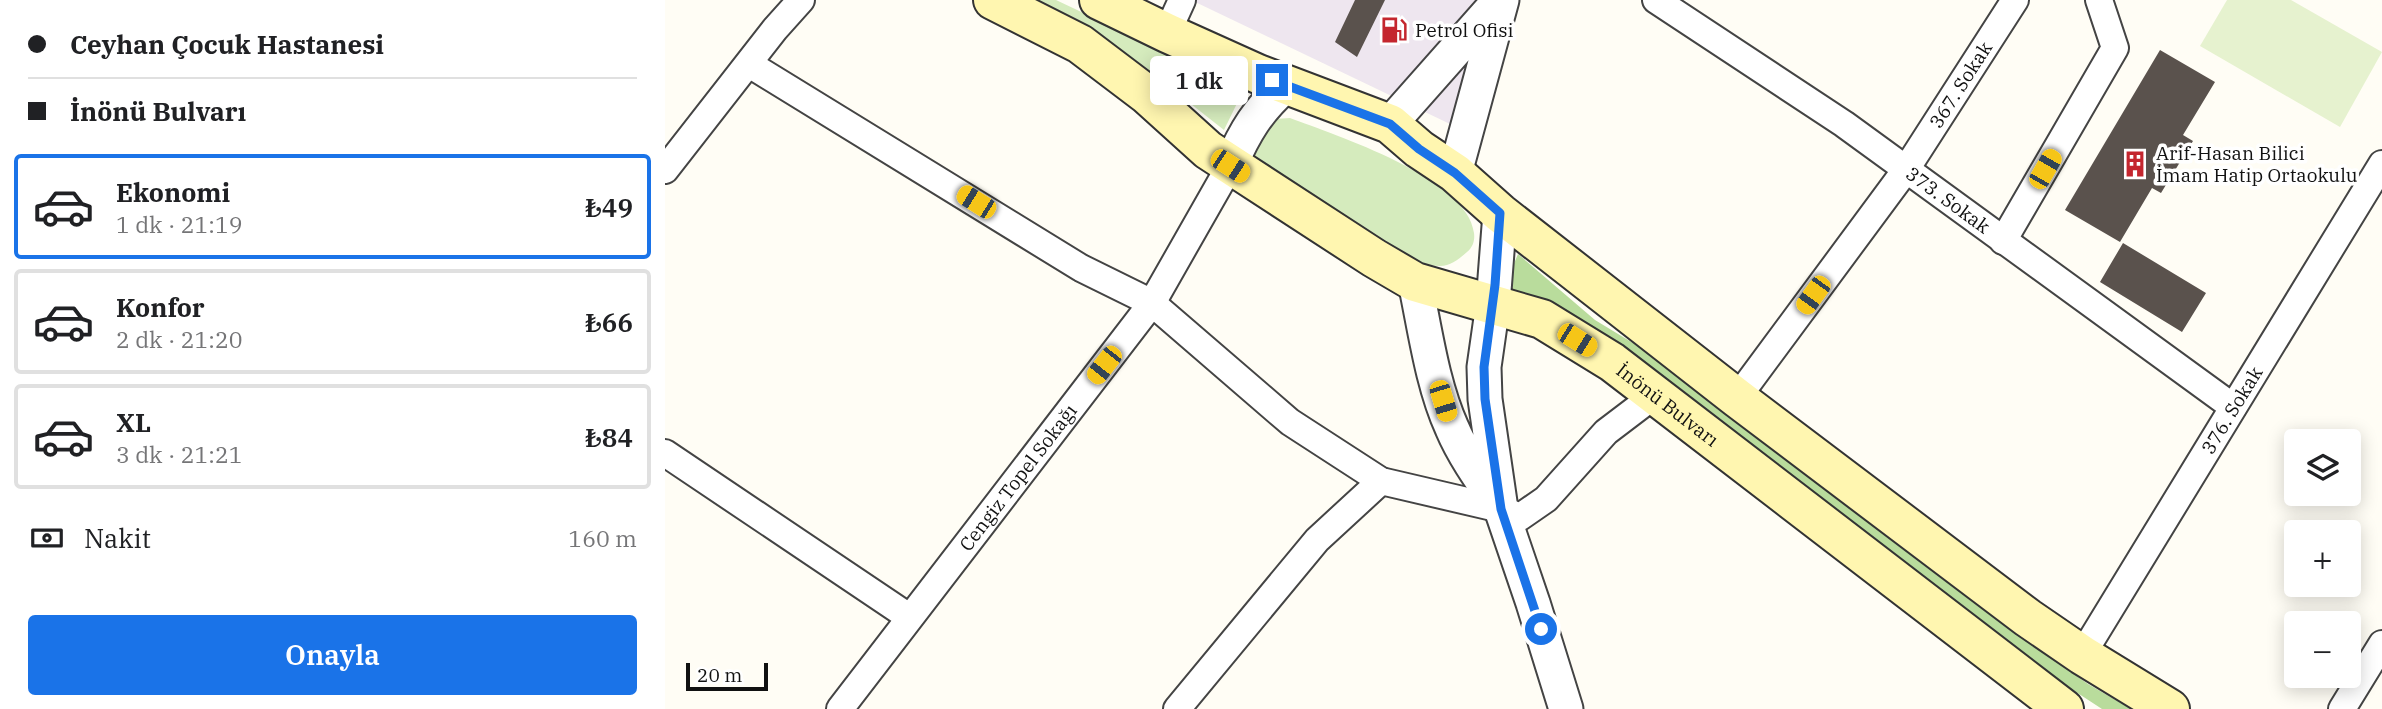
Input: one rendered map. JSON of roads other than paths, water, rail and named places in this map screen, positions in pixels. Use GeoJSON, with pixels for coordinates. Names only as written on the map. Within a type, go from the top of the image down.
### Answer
{"type":"FeatureCollection","features":[{"type":"Feature","properties":{"kind":"main road","name":"İnönü Bulvarı"},"geometry":{"type":"LineString","coordinates":[[993,0],[1051,27],[1110,65],[1230,166],[1415,282],[1542,319],[1612,362],[2064,709]]}},
{"type":"Feature","properties":{"kind":"main road"},"geometry":{"type":"LineString","coordinates":[[1099,0],[1175,17],[1286,85],[1390,124],[1737,398],[2028,618],[2081,655],[2170,709]]}},
{"type":"Feature","properties":{"kind":"street"},"geometry":{"type":"LineString","coordinates":[[665,170],[801,0]]}},
{"type":"Feature","properties":{"kind":"street"},"geometry":{"type":"LineString","coordinates":[[1390,124],[1501,0]]}},
{"type":"Feature","properties":{"kind":"street"},"geometry":{"type":"LineString","coordinates":[[1455,173],[1501,0]]}},
{"type":"Feature","properties":{"kind":"street","name":"373. Sokak"},"geometry":{"type":"LineString","coordinates":[[1656,0],[1844,124],[1905,171],[2233,407]]}},
{"type":"Feature","properties":{"kind":"street","name":"367. Sokak"},"geometry":{"type":"LineString","coordinates":[[1737,398],[1905,171],[2015,0]]}},
{"type":"Feature","properties":{"kind":"street"},"geometry":{"type":"LineString","coordinates":[[2003,241],[2115,48],[2099,0]]}},
{"type":"Feature","properties":{"kind":"street"},"geometry":{"type":"LineString","coordinates":[[749,64],[1081,268],[1152,303],[1290,422],[1381,481],[1501,509],[1520,517],[1546,499],[1606,432],[1656,394]]}},
{"type":"Feature","properties":{"kind":"street"},"geometry":{"type":"LineString","coordinates":[[1230,166],[1254,117],[1286,85]]}},
{"type":"Feature","properties":{"kind":"street","name":"376. Sokak"},"geometry":{"type":"LineString","coordinates":[[2081,655],[2382,164]]}},
{"type":"Feature","properties":{"kind":"street","name":"Cengiz Topel Sokağı"},"geometry":{"type":"LineString","coordinates":[[839,709],[1152,303],[1230,166]]}},
{"type":"Feature","properties":{"kind":"street"},"geometry":{"type":"LineString","coordinates":[[1500,213],[1493,304],[1484,367],[1485,399],[1501,509],[1566,709]]}},
{"type":"Feature","properties":{"kind":"street"},"geometry":{"type":"LineString","coordinates":[[1415,282],[1436,376],[1451,426],[1469,461],[1501,509]]}},
{"type":"Feature","properties":{"kind":"street"},"geometry":{"type":"LineString","coordinates":[[665,453],[909,617]]}},
{"type":"Feature","properties":{"kind":"street"},"geometry":{"type":"LineString","coordinates":[[1177,709],[1317,540],[1381,481]]}},
{"type":"Feature","properties":{"kind":"street"},"geometry":{"type":"LineString","coordinates":[[2342,709],[2382,644]]}},
{"type":"Feature","properties":{"kind":"place","name":"Petrol Ofisi"},"geometry":{"type":"Point","coordinates":[1394,30]}},
{"type":"Feature","properties":{"kind":"place","name":"Arif-Hasan Bilici İmam Hatip Ortaokulu"},"geometry":{"type":"Point","coordinates":[2135,164]}}]}
